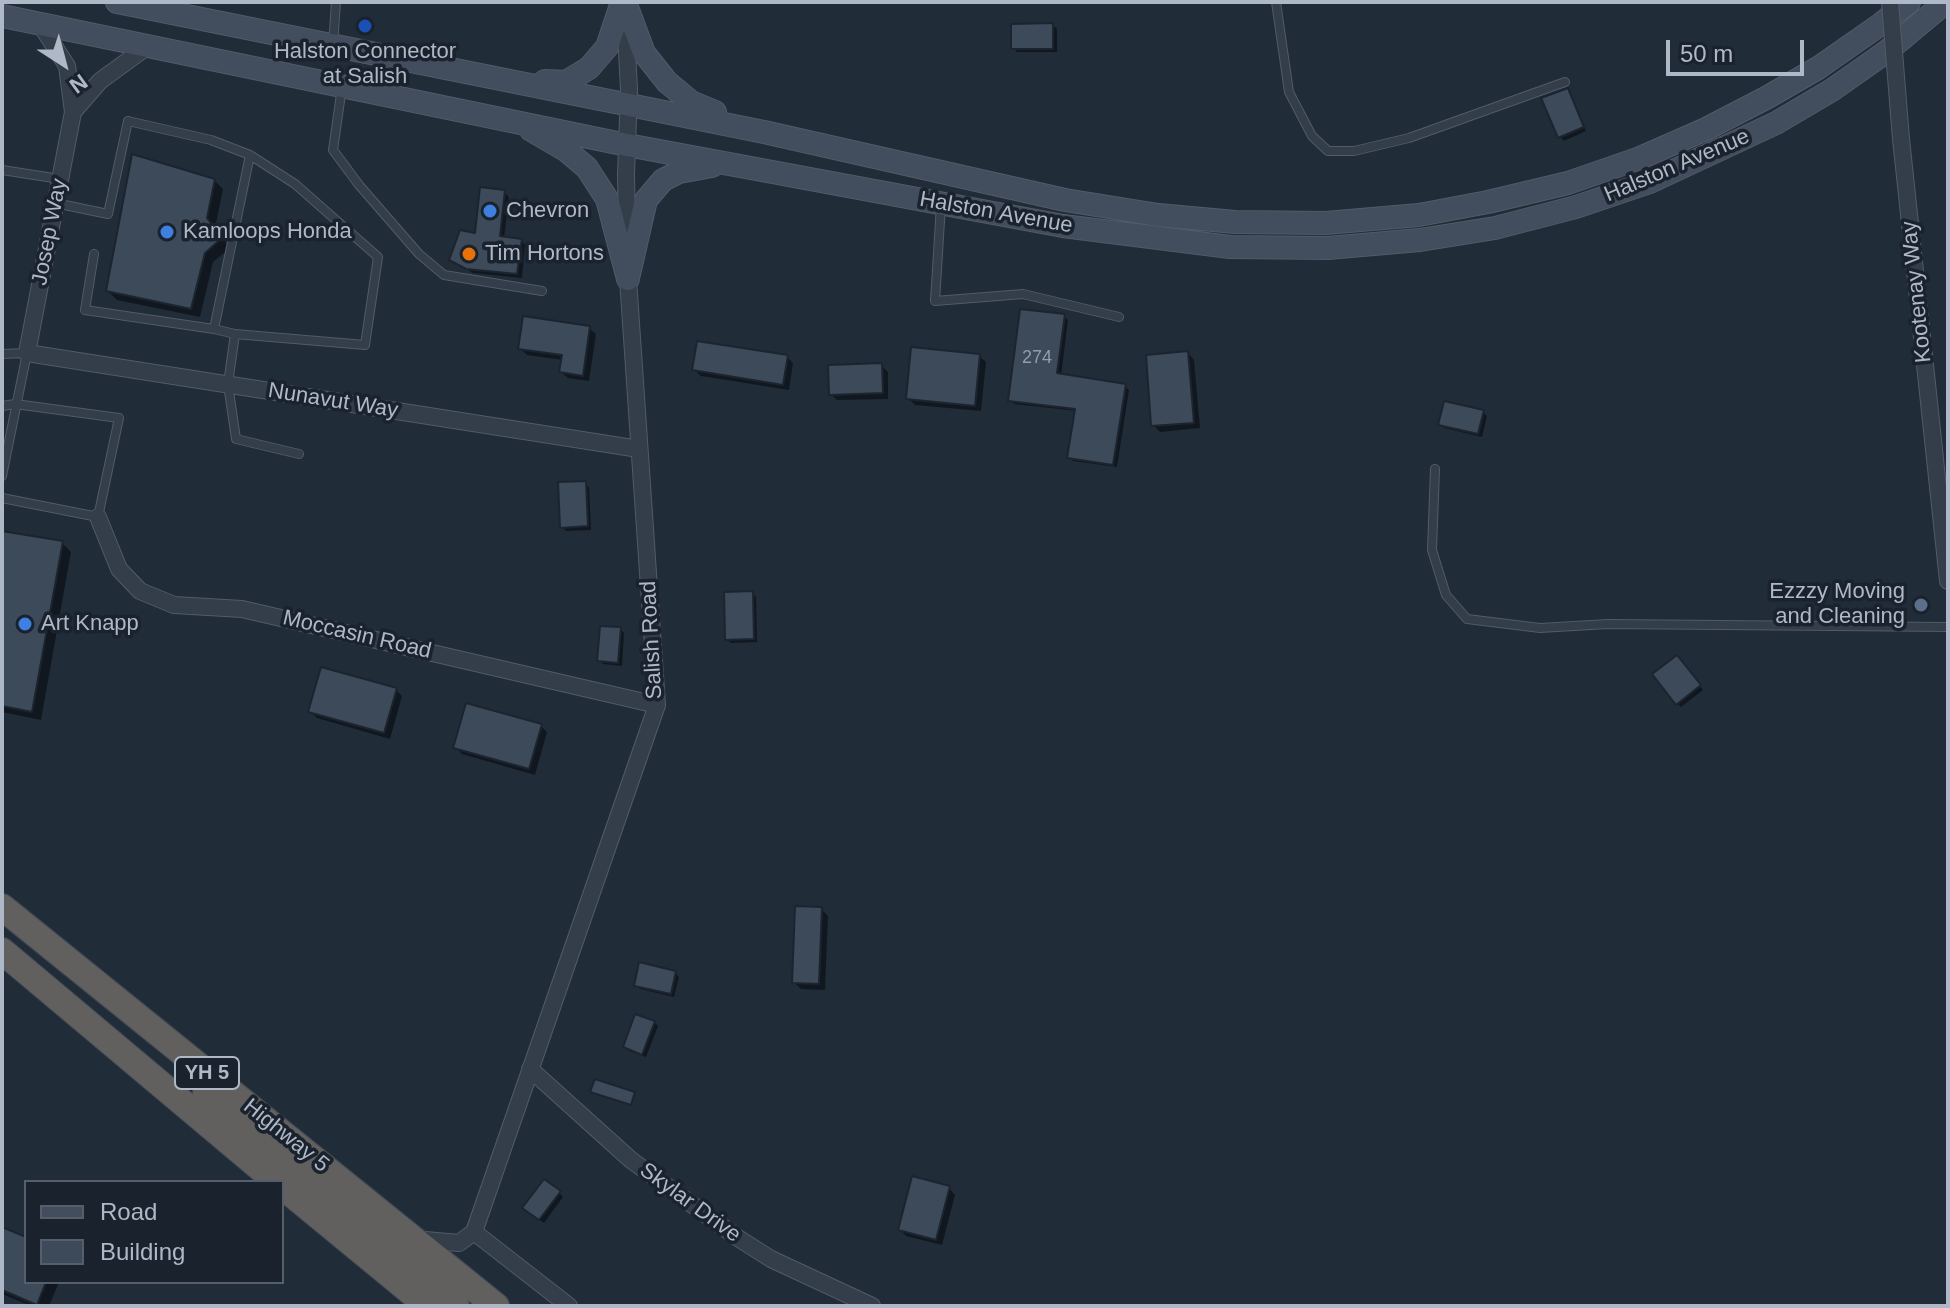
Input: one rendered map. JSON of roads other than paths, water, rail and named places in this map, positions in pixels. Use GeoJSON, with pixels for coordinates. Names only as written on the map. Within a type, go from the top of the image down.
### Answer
{"type":"FeatureCollection","features":[{"type":"Feature","properties":{"kind":"highway","name":"Highway 5"},"geometry":{"type":"LineString","coordinates":[[2,907],[496,1306]]}},
{"type":"Feature","properties":{"kind":"highway","name":"Highway 5"},"geometry":{"type":"LineString","coordinates":[[2,951],[275,1180]]}},
{"type":"Feature","properties":{"kind":"highway"},"geometry":{"type":"LineString","coordinates":[[184,1053],[195,1083],[403,1257],[456,1306]]}},
{"type":"Feature","properties":{"kind":"highway","name":"Highway 5"},"geometry":{"type":"LineString","coordinates":[[284,1188],[428,1306]]}},
{"type":"Feature","properties":{"kind":"highway"},"geometry":{"type":"LineString","coordinates":[[384,1270],[410,1306]]}},
{"type":"Feature","properties":{"kind":"main road","name":"Halston Avenue"},"geometry":{"type":"LineString","coordinates":[[117,2],[764,132],[1065,200],[1158,215],[1235,222],[1326,223],[1419,215],[1568,183],[1654,152],[1706,129],[1818,68],[1909,2]]}},
{"type":"Feature","properties":{"kind":"main road"},"geometry":{"type":"LineString","coordinates":[[511,81],[566,82],[589,68],[607,47],[624,2]]}},
{"type":"Feature","properties":{"kind":"main road"},"geometry":{"type":"LineString","coordinates":[[624,2],[644,53],[667,82],[691,102],[764,132]]}},
{"type":"Feature","properties":{"kind":"main road","name":"Halston Avenue"},"geometry":{"type":"LineString","coordinates":[[2,16],[627,145],[941,204],[1124,235],[1230,247],[1328,248],[1420,240],[1495,228],[1576,207],[1650,182],[1762,130],[1832,90],[1886,52],[1946,2]]}},
{"type":"Feature","properties":{"kind":"main road"},"geometry":{"type":"LineString","coordinates":[[516,121],[567,151],[587,168],[607,199],[628,279]]}},
{"type":"Feature","properties":{"kind":"main road"},"geometry":{"type":"LineString","coordinates":[[628,279],[646,200],[663,180],[679,172],[723,163]]}},
{"type":"Feature","properties":{"kind":"street","name":"Salish Road"},"geometry":{"type":"LineString","coordinates":[[474,1232],[657,705],[628,279],[628,104],[624,2]]}},
{"type":"Feature","properties":{"kind":"street","name":"Kootenay Way"},"geometry":{"type":"LineString","coordinates":[[1890,2],[1901,139],[1948,581]]}},
{"type":"Feature","properties":{"kind":"street","name":"Josep Way"},"geometry":{"type":"LineString","coordinates":[[27,353],[73,112],[67,66],[40,24]]}},
{"type":"Feature","properties":{"kind":"street"},"geometry":{"type":"LineString","coordinates":[[73,112],[100,81],[148,46]]}},
{"type":"Feature","properties":{"kind":"street","name":"Nunavut Way"},"geometry":{"type":"LineString","coordinates":[[27,353],[639,449]]}},
{"type":"Feature","properties":{"kind":"street","name":"Moccasin Road"},"geometry":{"type":"LineString","coordinates":[[98,517],[119,569],[140,591],[174,605],[242,609],[657,705]]}},
{"type":"Feature","properties":{"kind":"street","name":"Skylar Drive"},"geometry":{"type":"LineString","coordinates":[[530,1069],[631,1160],[738,1238],[771,1259],[872,1306]]}},
{"type":"Feature","properties":{"kind":"street"},"geometry":{"type":"LineString","coordinates":[[413,1239],[459,1243],[474,1232],[569,1306]]}},
{"type":"Feature","properties":{"kind":"lane"},"geometry":{"type":"LineString","coordinates":[[333,45],[336,2]]}},
{"type":"Feature","properties":{"kind":"lane"},"geometry":{"type":"LineString","coordinates":[[1276,2],[1289,92],[1312,136],[1328,151],[1354,151],[1409,138],[1565,82]]}},
{"type":"Feature","properties":{"kind":"lane"},"geometry":{"type":"LineString","coordinates":[[342,86],[333,150],[419,254],[444,275],[542,291]]}},
{"type":"Feature","properties":{"kind":"lane"},"geometry":{"type":"LineString","coordinates":[[55,203],[108,214],[128,121],[211,140],[250,155],[295,184],[378,257],[365,345],[235,334],[85,310],[94,254]]}},
{"type":"Feature","properties":{"kind":"lane"},"geometry":{"type":"LineString","coordinates":[[214,329],[250,155]]}},
{"type":"Feature","properties":{"kind":"lane"},"geometry":{"type":"LineString","coordinates":[[2,170],[61,179]]}},
{"type":"Feature","properties":{"kind":"lane"},"geometry":{"type":"LineString","coordinates":[[941,204],[935,301],[1023,294],[1119,317]]}},
{"type":"Feature","properties":{"kind":"lane"},"geometry":{"type":"LineString","coordinates":[[235,334],[228,384],[236,439],[299,454]]}},
{"type":"Feature","properties":{"kind":"lane"},"geometry":{"type":"LineString","coordinates":[[2,354],[27,353],[2,476]]}},
{"type":"Feature","properties":{"kind":"lane"},"geometry":{"type":"LineString","coordinates":[[2,406],[15,404],[119,418],[98,517],[2,498]]}},
{"type":"Feature","properties":{"kind":"lane"},"geometry":{"type":"LineString","coordinates":[[1435,469],[1432,550],[1446,595],[1467,619],[1540,628],[1608,624],[1948,627]]}},
{"type":"Feature","properties":{"kind":"place","name":"Halston Connector at Salish"},"geometry":{"type":"Point","coordinates":[365,26]}},
{"type":"Feature","properties":{"kind":"place","name":"Chevron"},"geometry":{"type":"Point","coordinates":[490,211]}},
{"type":"Feature","properties":{"kind":"place","name":"Kamloops Honda"},"geometry":{"type":"Point","coordinates":[167,232]}},
{"type":"Feature","properties":{"kind":"place","name":"Tim Hortons"},"geometry":{"type":"Point","coordinates":[469,254]}},
{"type":"Feature","properties":{"kind":"place","name":"Ezzzy Moving and Cleaning"},"geometry":{"type":"Point","coordinates":[1921,605]}},
{"type":"Feature","properties":{"kind":"place","name":"Art Knapp"},"geometry":{"type":"Point","coordinates":[25,624]}}]}
